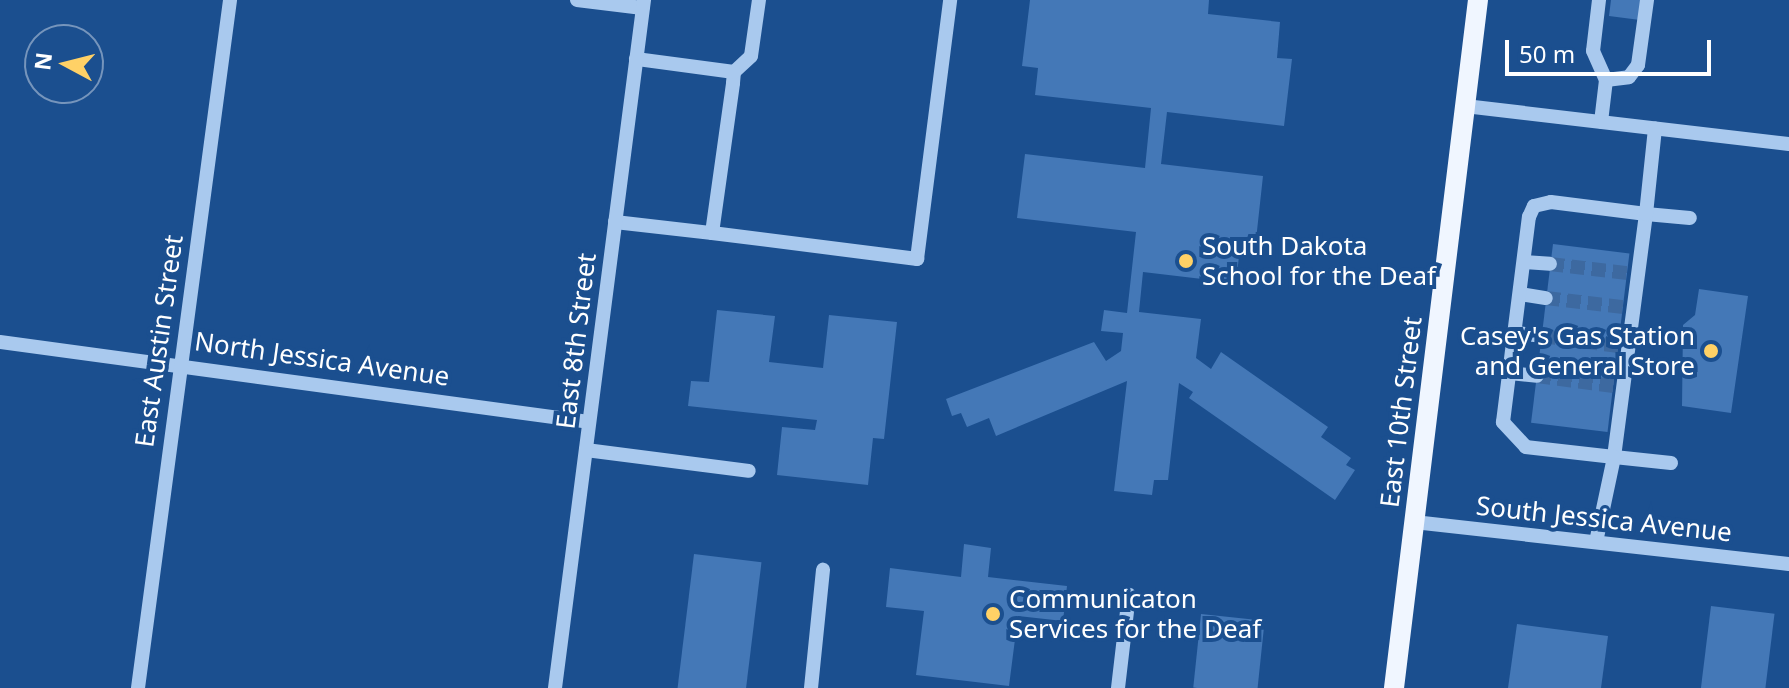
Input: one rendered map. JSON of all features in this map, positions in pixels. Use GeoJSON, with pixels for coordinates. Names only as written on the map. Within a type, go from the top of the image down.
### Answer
{"type":"FeatureCollection","features":[{"type":"Feature","properties":{"kind":"main road","name":"East 10th Street"},"geometry":{"type":"LineString","coordinates":[[1394,688],[1478,0]]}},
{"type":"Feature","properties":{"kind":"street","name":"East Austin Street"},"geometry":{"type":"LineString","coordinates":[[138,688],[230,0]]}},
{"type":"Feature","properties":{"kind":"street"},"geometry":{"type":"LineString","coordinates":[[577,0],[643,4]]}},
{"type":"Feature","properties":{"kind":"street"},"geometry":{"type":"LineString","coordinates":[[712,233],[734,72],[751,56],[759,0]]}},
{"type":"Feature","properties":{"kind":"street"},"geometry":{"type":"LineString","coordinates":[[615,222],[917,259],[950,0]]}},
{"type":"Feature","properties":{"kind":"street"},"geometry":{"type":"LineString","coordinates":[[1599,0],[1593,51],[1606,80],[1601,122]]}},
{"type":"Feature","properties":{"kind":"street"},"geometry":{"type":"LineString","coordinates":[[1606,80],[1629,77],[1638,65],[1647,0]]}},
{"type":"Feature","properties":{"kind":"street","name":"East 8th Street"},"geometry":{"type":"LineString","coordinates":[[555,688],[643,4]]}},
{"type":"Feature","properties":{"kind":"street"},"geometry":{"type":"LineString","coordinates":[[636,59],[734,72]]}},
{"type":"Feature","properties":{"kind":"street"},"geometry":{"type":"LineString","coordinates":[[1465,106],[1789,144]]}},
{"type":"Feature","properties":{"kind":"street"},"geometry":{"type":"LineString","coordinates":[[1596,542],[1614,457],[1623,346],[1632,274],[1646,214],[1655,128]]}},
{"type":"Feature","properties":{"kind":"street"},"geometry":{"type":"LineString","coordinates":[[1671,463],[1514,440],[1503,422],[1534,206],[1551,202],[1690,218]]}},
{"type":"Feature","properties":{"kind":"street"},"geometry":{"type":"LineString","coordinates":[[1524,262],[1550,264]]}},
{"type":"Feature","properties":{"kind":"street"},"geometry":{"type":"LineString","coordinates":[[1520,294],[1546,298]]}},
{"type":"Feature","properties":{"kind":"street"},"geometry":{"type":"LineString","coordinates":[[1515,333],[1542,336]]}},
{"type":"Feature","properties":{"kind":"street","name":"North Jessica Avenue"},"geometry":{"type":"LineString","coordinates":[[0,342],[181,362],[589,422]]}},
{"type":"Feature","properties":{"kind":"street"},"geometry":{"type":"LineString","coordinates":[[1510,373],[1537,376]]}},
{"type":"Feature","properties":{"kind":"street"},"geometry":{"type":"LineString","coordinates":[[586,450],[749,471]]}},
{"type":"Feature","properties":{"kind":"street","name":"South Jessica Avenue"},"geometry":{"type":"LineString","coordinates":[[1414,522],[1789,564]]}},
{"type":"Feature","properties":{"kind":"street"},"geometry":{"type":"LineString","coordinates":[[811,688],[823,570]]}},
{"type":"Feature","properties":{"kind":"street"},"geometry":{"type":"LineString","coordinates":[[1118,688],[1129,595]]}},
{"type":"Feature","properties":{"kind":"building","name":"South Dakota School for the Deaf"},"geometry":{"type":"Polygon","coordinates":[[[1030,0],[1209,0],[1208,14],[1280,22],[1277,58],[1292,59],[1284,126],[1167,112],[1161,164],[1263,176],[1255,249],[1240,247],[1236,283],[1143,272],[1139,312],[1201,319],[1196,358],[1211,369],[1221,352],[1328,427],[1321,437],[1351,458],[1346,465],[1355,470],[1335,500],[1189,398],[1193,392],[1179,383],[1168,480],[1154,480],[1152,495],[1114,491],[1127,381],[996,436],[989,418],[967,427],[961,413],[952,416],[946,399],[1094,342],[1106,361],[1121,351],[1123,333],[1101,331],[1104,310],[1127,313],[1136,232],[1017,218],[1025,154],[1145,168],[1151,108],[1035,95],[1038,68],[1022,66],[1030,0]]]}},
{"type":"Feature","properties":{"kind":"building"},"geometry":{"type":"Polygon","coordinates":[[[1611,0],[1643,0],[1640,20],[1609,16],[1611,0]]]}},
{"type":"Feature","properties":{"kind":"building"},"geometry":{"type":"Polygon","coordinates":[[[1553,244],[1629,253],[1607,432],[1531,423],[1553,244]]]}},
{"type":"Feature","properties":{"kind":"building"},"geometry":{"type":"Polygon","coordinates":[[[1699,289],[1748,296],[1731,413],[1682,406],[1683,325],[1695,315],[1699,289]]]}},
{"type":"Feature","properties":{"kind":"building"},"geometry":{"type":"Polygon","coordinates":[[[717,310],[775,316],[769,362],[823,368],[829,315],[897,322],[884,439],[873,438],[868,485],[777,475],[782,427],[815,430],[817,420],[688,406],[691,381],[709,382],[717,310]]]}},
{"type":"Feature","properties":{"kind":"building","name":"Communicaton Services for the Deaf"},"geometry":{"type":"Polygon","coordinates":[[[964,544],[991,548],[988,577],[1067,586],[1063,621],[1018,616],[1009,686],[916,675],[924,611],[886,607],[890,568],[961,577],[964,544]]]}},
{"type":"Feature","properties":{"kind":"building"},"geometry":{"type":"Polygon","coordinates":[[[694,554],[761,562],[746,688],[678,688],[694,554]]]}},
{"type":"Feature","properties":{"kind":"building"},"geometry":{"type":"Polygon","coordinates":[[[1711,606],[1775,614],[1765,688],[1701,688],[1711,606]]]}},
{"type":"Feature","properties":{"kind":"building"},"geometry":{"type":"Polygon","coordinates":[[[1201,614],[1265,621],[1258,688],[1193,688],[1201,614]]]}},
{"type":"Feature","properties":{"kind":"building"},"geometry":{"type":"Polygon","coordinates":[[[1517,624],[1608,636],[1601,688],[1508,688],[1517,624]]]}},
{"type":"Feature","properties":{"kind":"tunnel"},"geometry":{"type":"LineString","coordinates":[[1550,264],[1627,273]]}},
{"type":"Feature","properties":{"kind":"tunnel"},"geometry":{"type":"LineString","coordinates":[[1546,298],[1623,307]]}},
{"type":"Feature","properties":{"kind":"tunnel"},"geometry":{"type":"LineString","coordinates":[[1542,336],[1618,346]]}},
{"type":"Feature","properties":{"kind":"tunnel"},"geometry":{"type":"LineString","coordinates":[[1537,376],[1613,386]]}},
{"type":"Feature","properties":{"kind":"place","name":"South Dakota School for the Deaf"},"geometry":{"type":"Point","coordinates":[1186,261]}},
{"type":"Feature","properties":{"kind":"place","name":"Casey's Gas Station and General Store"},"geometry":{"type":"Point","coordinates":[1711,351]}},
{"type":"Feature","properties":{"kind":"place","name":"Communicaton Services for the Deaf"},"geometry":{"type":"Point","coordinates":[993,614]}}]}
